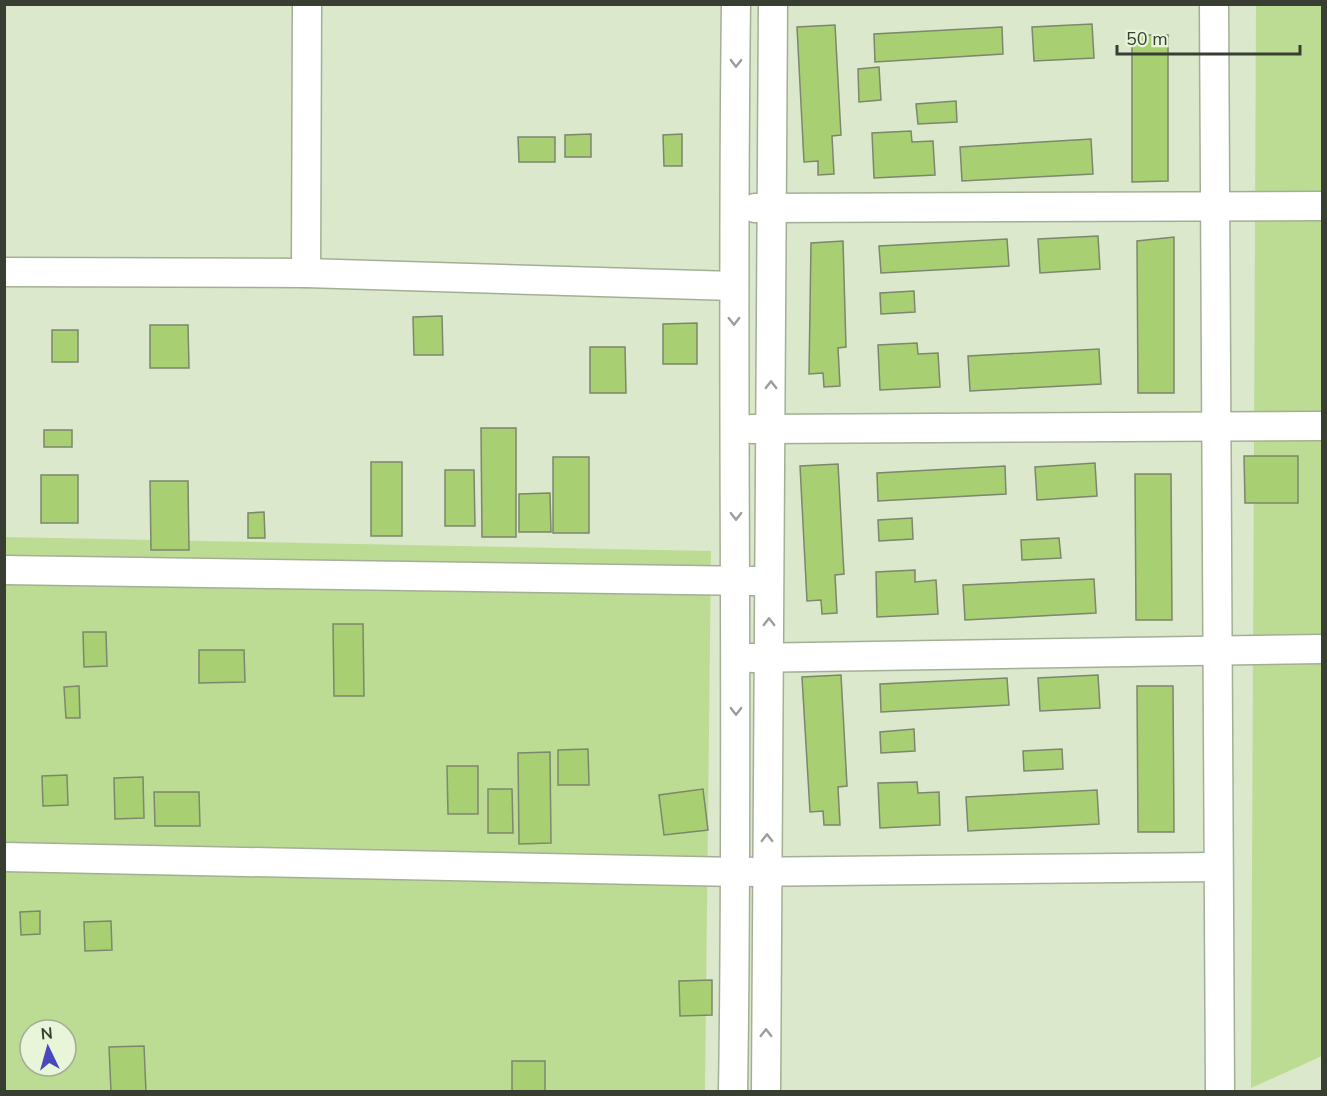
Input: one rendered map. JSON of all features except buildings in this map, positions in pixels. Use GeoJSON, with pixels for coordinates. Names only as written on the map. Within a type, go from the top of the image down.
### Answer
{"type":"FeatureCollection","features":[{"type":"Feature","properties":{"kind":"street"},"geometry":{"type":"LineString","coordinates":[[306,273],[307,4]]}},
{"type":"Feature","properties":{"kind":"street"},"geometry":{"type":"LineString","coordinates":[[733,1092],[737,872],[733,208],[736,4]]}},
{"type":"Feature","properties":{"kind":"street"},"geometry":{"type":"LineString","coordinates":[[766,1092],[773,4]]}},
{"type":"Feature","properties":{"kind":"street"},"geometry":{"type":"LineString","coordinates":[[1214,4],[1220,1092]]}},
{"type":"Feature","properties":{"kind":"street"},"geometry":{"type":"LineString","coordinates":[[733,208],[1323,206]]}},
{"type":"Feature","properties":{"kind":"street"},"geometry":{"type":"LineString","coordinates":[[4,272],[306,273],[734,286]]}},
{"type":"Feature","properties":{"kind":"street"},"geometry":{"type":"LineString","coordinates":[[735,429],[1323,426]]}},
{"type":"Feature","properties":{"kind":"street"},"geometry":{"type":"LineString","coordinates":[[4,570],[736,583],[769,580]]}},
{"type":"Feature","properties":{"kind":"street"},"geometry":{"type":"LineString","coordinates":[[736,659],[1323,649]]}},
{"type":"Feature","properties":{"kind":"street"},"geometry":{"type":"LineString","coordinates":[[4,856],[737,872],[1218,867]]}},
{"type":"Feature","properties":{"kind":"green space"},"geometry":{"type":"Polygon","coordinates":[[[1256,5],[1322,5],[1322,1056],[1251,1088],[1256,5]]]}},
{"type":"Feature","properties":{"kind":"green space"},"geometry":{"type":"Polygon","coordinates":[[[5,537],[711,551],[705,1091],[5,1092],[5,537]]]}}]}
